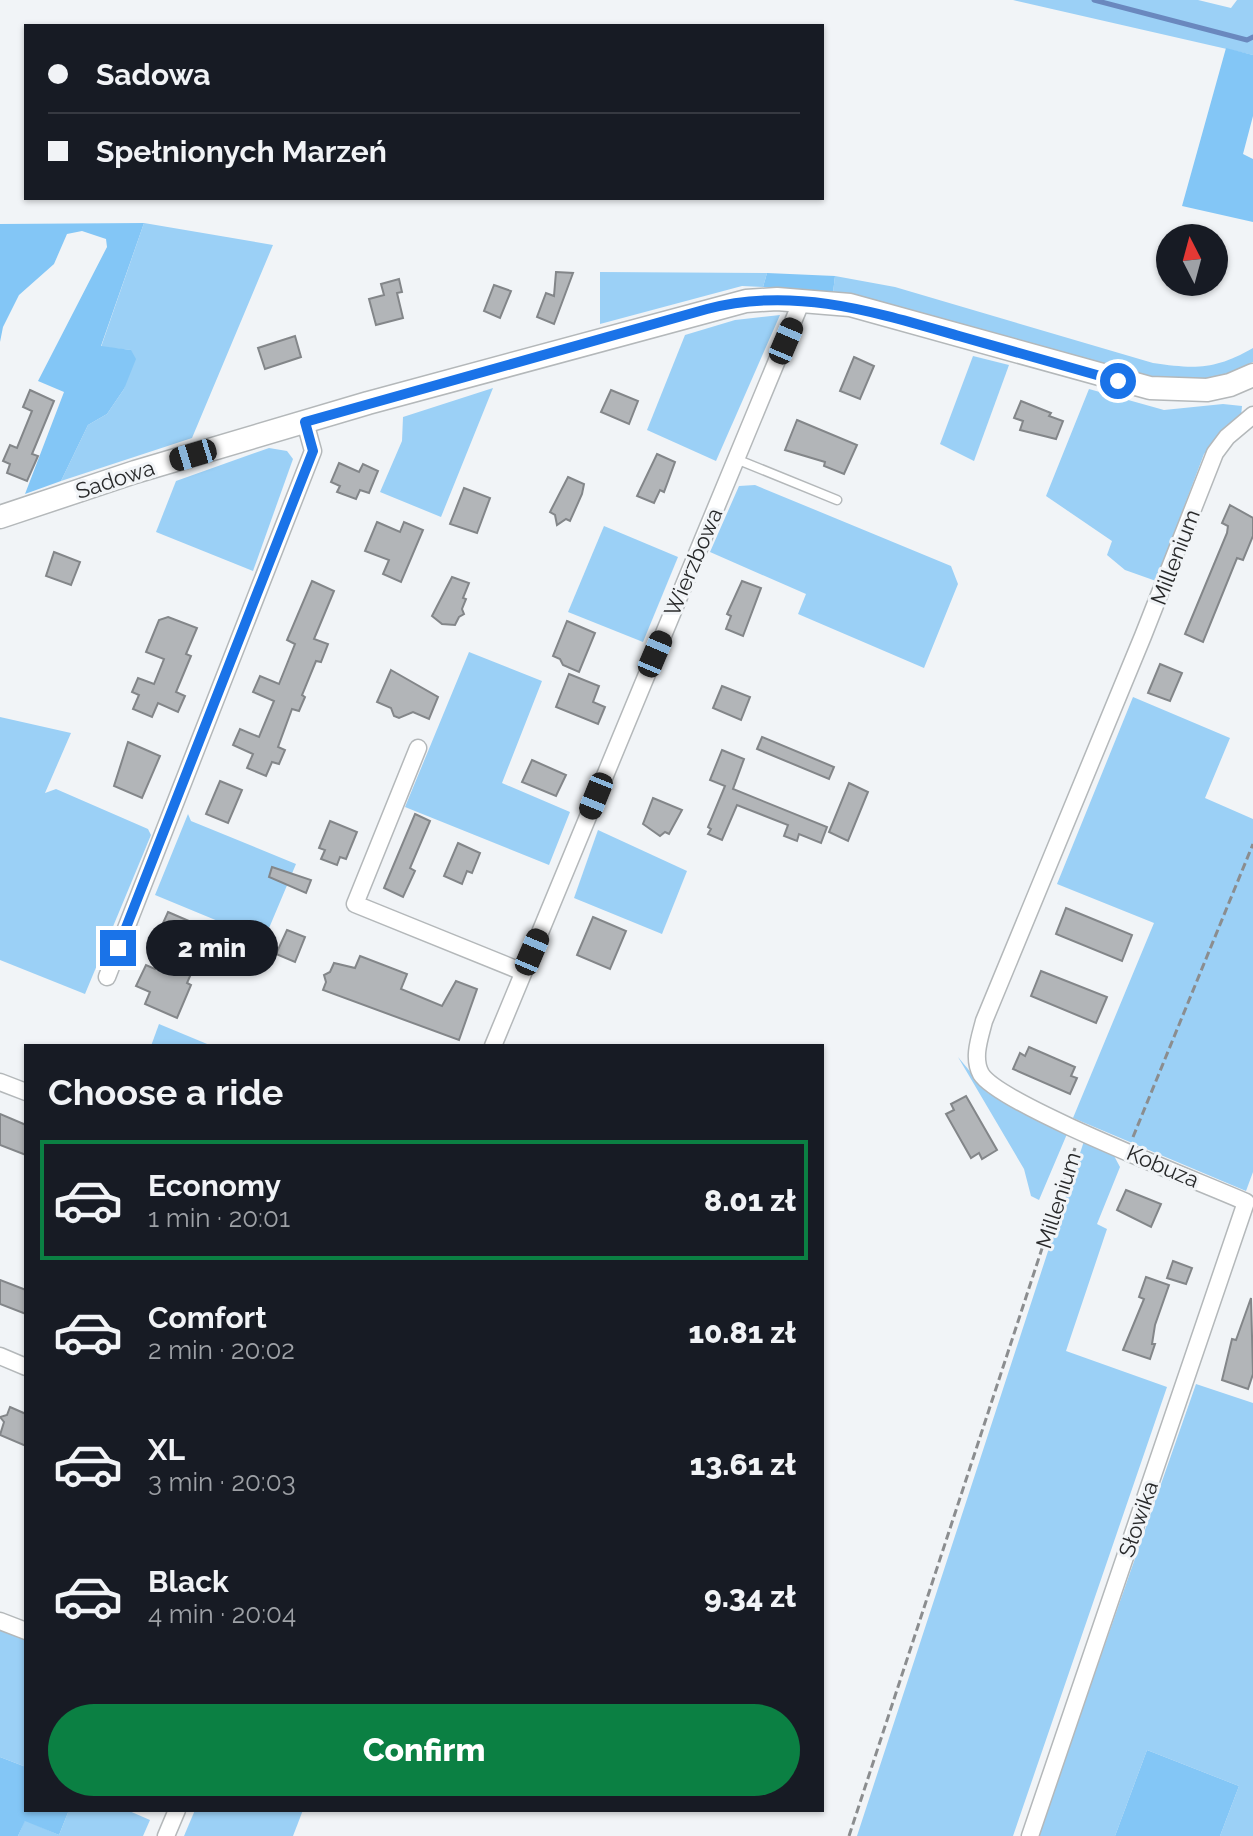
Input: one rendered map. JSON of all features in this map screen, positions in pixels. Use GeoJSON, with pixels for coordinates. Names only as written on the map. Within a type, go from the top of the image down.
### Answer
{"type":"FeatureCollection","features":[{"type":"Feature","properties":{"kind":"street","name":"Sadowa"},"geometry":{"type":"LineString","coordinates":[[0,517],[135,472],[305,422],[719,306],[763,299],[802,300],[866,309],[1150,388],[1207,390],[1253,375]]}},
{"type":"Feature","properties":{"kind":"street","name":"Wierzbowa"},"geometry":{"type":"LineString","coordinates":[[494,1044],[802,300]]}},
{"type":"Feature","properties":{"kind":"street","name":"Millenium"},"geometry":{"type":"LineString","coordinates":[[1080,1132],[990,1084],[978,1066],[978,1047],[984,1021],[1215,453],[1227,437],[1253,415]]}},
{"type":"Feature","properties":{"kind":"street"},"geometry":{"type":"LineString","coordinates":[[107,977],[313,451],[305,422]]}},
{"type":"Feature","properties":{"kind":"street"},"geometry":{"type":"LineString","coordinates":[[418,748],[355,904],[523,972]]}},
{"type":"Feature","properties":{"kind":"street"},"geometry":{"type":"LineString","coordinates":[[0,1082],[24,1091]]}},
{"type":"Feature","properties":{"kind":"street","name":"Kobuza"},"geometry":{"type":"LineString","coordinates":[[1080,1132],[1246,1202]]}},
{"type":"Feature","properties":{"kind":"street","name":"Słowika"},"geometry":{"type":"LineString","coordinates":[[1030,1836],[1246,1202]]}},
{"type":"Feature","properties":{"kind":"street"},"geometry":{"type":"LineString","coordinates":[[0,1356],[24,1366]]}},
{"type":"Feature","properties":{"kind":"street"},"geometry":{"type":"LineString","coordinates":[[0,1621],[24,1630]]}},
{"type":"Feature","properties":{"kind":"street"},"geometry":{"type":"LineString","coordinates":[[166,1836],[176,1812]]}},
{"type":"Feature","properties":{"kind":"lane"},"geometry":{"type":"LineString","coordinates":[[736,459],[837,500]]}},
{"type":"Feature","properties":{"kind":"path"},"geometry":{"type":"LineString","coordinates":[[1128,1150],[1253,844]]}},
{"type":"Feature","properties":{"kind":"path","name":"Millenium"},"geometry":{"type":"LineString","coordinates":[[849,1836],[1080,1132]]}},
{"type":"Feature","properties":{"kind":"shaded area"},"geometry":{"type":"Polygon","coordinates":[[[1013,0],[1198,0],[1231,8],[1237,0],[1253,0],[1253,55],[1013,0]]]}},
{"type":"Feature","properties":{"kind":"shaded area"},"geometry":{"type":"Polygon","coordinates":[[[1226,48],[1253,55],[1253,116],[1243,154],[1253,159],[1253,222],[1182,206],[1226,48]]]}},
{"type":"Feature","properties":{"kind":"shaded area"},"geometry":{"type":"Polygon","coordinates":[[[144,223],[273,245],[192,438],[61,481],[88,425],[107,414],[124,389],[131,350],[101,347],[144,223]]]}},
{"type":"Feature","properties":{"kind":"shaded area"},"geometry":{"type":"Polygon","coordinates":[[[144,223],[101,346],[131,350],[136,359],[124,389],[107,414],[88,425],[61,481],[25,494],[64,392],[38,381],[107,247],[106,239],[82,231],[67,234],[54,264],[19,295],[3,327],[0,342],[0,224],[144,223]]]}},
{"type":"Feature","properties":{"kind":"shaded area"},"geometry":{"type":"Polygon","coordinates":[[[600,272],[767,273],[763,287],[742,286],[600,324],[600,272]]]}},
{"type":"Feature","properties":{"kind":"shaded area"},"geometry":{"type":"Polygon","coordinates":[[[767,273],[835,276],[833,293],[763,287],[767,273]]]}},
{"type":"Feature","properties":{"kind":"shaded area"},"geometry":{"type":"Polygon","coordinates":[[[835,276],[895,287],[1153,363],[1204,366],[1253,348],[1253,362],[1210,379],[1163,381],[833,293],[835,276]]]}},
{"type":"Feature","properties":{"kind":"shaded area"},"geometry":{"type":"Polygon","coordinates":[[[780,315],[716,461],[647,430],[685,335],[735,320],[780,315]]]}},
{"type":"Feature","properties":{"kind":"shaded area"},"geometry":{"type":"Polygon","coordinates":[[[973,356],[1009,365],[974,461],[940,444],[973,356]]]}},
{"type":"Feature","properties":{"kind":"shaded area"},"geometry":{"type":"Polygon","coordinates":[[[493,388],[441,517],[380,492],[402,441],[403,417],[493,388]]]}},
{"type":"Feature","properties":{"kind":"shaded area"},"geometry":{"type":"Polygon","coordinates":[[[1089,389],[1164,410],[1223,404],[1242,406],[1241,417],[1204,454],[1156,581],[1125,570],[1107,555],[1112,541],[1046,496],[1089,389]]]}},
{"type":"Feature","properties":{"kind":"shaded area"},"geometry":{"type":"Polygon","coordinates":[[[269,448],[287,451],[293,459],[253,571],[156,532],[176,481],[269,448]]]}},
{"type":"Feature","properties":{"kind":"shaded area"},"geometry":{"type":"Polygon","coordinates":[[[755,485],[951,566],[958,584],[924,668],[798,614],[806,594],[710,552],[739,486],[755,485]]]}},
{"type":"Feature","properties":{"kind":"shaded area"},"geometry":{"type":"Polygon","coordinates":[[[604,526],[678,557],[643,642],[568,612],[604,526]]]}},
{"type":"Feature","properties":{"kind":"shaded area"},"geometry":{"type":"Polygon","coordinates":[[[469,652],[542,681],[502,783],[570,812],[549,865],[405,807],[469,652]]]}},
{"type":"Feature","properties":{"kind":"shaded area"},"geometry":{"type":"Polygon","coordinates":[[[1133,697],[1230,738],[1205,798],[1253,819],[1253,1172],[1246,1191],[1073,1118],[1154,923],[1057,884],[1133,697]]]}},
{"type":"Feature","properties":{"kind":"shaded area"},"geometry":{"type":"Polygon","coordinates":[[[0,717],[71,733],[45,793],[56,789],[148,829],[151,835],[85,994],[0,960],[0,717]]]}},
{"type":"Feature","properties":{"kind":"shaded area"},"geometry":{"type":"Polygon","coordinates":[[[188,814],[191,821],[296,864],[264,940],[155,895],[188,814]]]}},
{"type":"Feature","properties":{"kind":"shaded area"},"geometry":{"type":"Polygon","coordinates":[[[598,830],[687,871],[662,934],[574,898],[598,830]]]}},
{"type":"Feature","properties":{"kind":"shaded area"},"geometry":{"type":"Polygon","coordinates":[[[159,1024],[207,1044],[152,1044],[159,1024]]]}},
{"type":"Feature","properties":{"kind":"shaded area"},"geometry":{"type":"Polygon","coordinates":[[[958,1057],[988,1093],[1067,1134],[1039,1200],[1031,1196],[1024,1169],[958,1057]]]}},
{"type":"Feature","properties":{"kind":"shaded area"},"geometry":{"type":"Polygon","coordinates":[[[1084,1141],[1112,1152],[1120,1167],[1097,1224],[1107,1229],[1066,1351],[1167,1387],[1013,1836],[857,1836],[1084,1141]]]}},
{"type":"Feature","properties":{"kind":"shaded area"},"geometry":{"type":"Polygon","coordinates":[[[1196,1384],[1253,1403],[1253,1836],[1220,1836],[1239,1786],[1147,1750],[1115,1836],[1038,1836],[1196,1384]]]}},
{"type":"Feature","properties":{"kind":"shaded area"},"geometry":{"type":"Polygon","coordinates":[[[0,1629],[24,1639],[24,1766],[0,1757],[0,1629]]]}},
{"type":"Feature","properties":{"kind":"shaded area"},"geometry":{"type":"Polygon","coordinates":[[[1147,1750],[1239,1786],[1220,1836],[1115,1836],[1147,1750]]]}},
{"type":"Feature","properties":{"kind":"shaded area"},"geometry":{"type":"Polygon","coordinates":[[[0,1757],[24,1766],[24,1812],[68,1812],[59,1835],[25,1821],[18,1836],[0,1836],[0,1757]]]}},
{"type":"Feature","properties":{"kind":"shaded area"},"geometry":{"type":"Polygon","coordinates":[[[68,1812],[132,1812],[150,1820],[143,1836],[18,1836],[25,1820],[59,1835],[68,1812]]]}},
{"type":"Feature","properties":{"kind":"shaded area"},"geometry":{"type":"Polygon","coordinates":[[[194,1812],[302,1812],[293,1836],[184,1836],[194,1812]]]}},
{"type":"Feature","properties":{"kind":"building"},"geometry":{"type":"Polygon","coordinates":[[[556,272],[573,273],[554,324],[537,317],[546,293],[554,296],[556,272]]]}},
{"type":"Feature","properties":{"kind":"building"},"geometry":{"type":"Polygon","coordinates":[[[399,279],[402,292],[397,293],[403,318],[376,325],[369,299],[384,295],[381,284],[399,279]]]}},
{"type":"Feature","properties":{"kind":"building"},"geometry":{"type":"Polygon","coordinates":[[[494,285],[511,291],[500,318],[484,311],[494,285]]]}},
{"type":"Feature","properties":{"kind":"building"},"geometry":{"type":"Polygon","coordinates":[[[295,336],[301,357],[265,369],[258,348],[295,336]]]}},
{"type":"Feature","properties":{"kind":"building"},"geometry":{"type":"Polygon","coordinates":[[[854,357],[874,366],[860,399],[840,391],[854,357]]]}},
{"type":"Feature","properties":{"kind":"building"},"geometry":{"type":"Polygon","coordinates":[[[30,390],[54,401],[32,454],[38,456],[27,481],[7,473],[10,464],[3,461],[10,445],[17,448],[32,411],[23,407],[30,390]]]}},
{"type":"Feature","properties":{"kind":"building"},"geometry":{"type":"Polygon","coordinates":[[[611,390],[638,401],[629,424],[601,412],[611,390]]]}},
{"type":"Feature","properties":{"kind":"building"},"geometry":{"type":"Polygon","coordinates":[[[1021,401],[1063,421],[1056,439],[1020,430],[1023,421],[1014,418],[1021,401]]]}},
{"type":"Feature","properties":{"kind":"building"},"geometry":{"type":"Polygon","coordinates":[[[797,420],[857,445],[844,474],[824,466],[825,462],[785,450],[797,420]]]}},
{"type":"Feature","properties":{"kind":"building"},"geometry":{"type":"Polygon","coordinates":[[[657,454],[675,462],[664,492],[660,490],[654,503],[637,496],[657,454]]]}},
{"type":"Feature","properties":{"kind":"building"},"geometry":{"type":"Polygon","coordinates":[[[339,463],[359,472],[363,464],[378,471],[369,493],[360,490],[356,499],[337,492],[340,486],[331,482],[339,463]]]}},
{"type":"Feature","properties":{"kind":"building"},"geometry":{"type":"Polygon","coordinates":[[[568,477],[584,484],[582,494],[570,521],[566,519],[557,525],[555,515],[550,512],[568,477]]]}},
{"type":"Feature","properties":{"kind":"building"},"geometry":{"type":"Polygon","coordinates":[[[464,488],[490,498],[477,533],[450,524],[464,488]]]}},
{"type":"Feature","properties":{"kind":"building"},"geometry":{"type":"Polygon","coordinates":[[[1230,505],[1253,518],[1253,536],[1243,560],[1237,558],[1203,642],[1185,634],[1227,533],[1228,526],[1222,523],[1230,505]]]}},
{"type":"Feature","properties":{"kind":"building"},"geometry":{"type":"Polygon","coordinates":[[[377,522],[400,532],[404,522],[423,530],[401,582],[383,574],[389,560],[365,551],[377,522]]]}},
{"type":"Feature","properties":{"kind":"building"},"geometry":{"type":"Polygon","coordinates":[[[54,552],[80,562],[71,585],[46,576],[54,552]]]}},
{"type":"Feature","properties":{"kind":"building"},"geometry":{"type":"Polygon","coordinates":[[[452,577],[469,583],[463,598],[466,599],[462,609],[464,614],[455,625],[442,624],[432,616],[452,577]]]}},
{"type":"Feature","properties":{"kind":"building"},"geometry":{"type":"Polygon","coordinates":[[[312,581],[334,591],[314,639],[328,644],[321,662],[316,661],[299,711],[292,709],[278,747],[285,750],[279,764],[272,762],[266,776],[247,768],[253,754],[233,745],[240,729],[259,737],[274,701],[253,692],[260,676],[279,684],[295,644],[287,640],[312,581]]]}},
{"type":"Feature","properties":{"kind":"building"},"geometry":{"type":"Polygon","coordinates":[[[742,581],[761,588],[743,636],[726,629],[731,616],[727,614],[742,581]]]}},
{"type":"Feature","properties":{"kind":"building"},"geometry":{"type":"Polygon","coordinates":[[[168,617],[197,628],[186,654],[191,656],[176,692],[185,696],[178,712],[158,703],[152,717],[133,709],[139,695],[132,692],[138,678],[154,684],[164,659],[146,652],[159,620],[168,617]]]}},
{"type":"Feature","properties":{"kind":"building"},"geometry":{"type":"Polygon","coordinates":[[[567,621],[595,633],[579,672],[563,665],[560,659],[553,656],[567,621]]]}},
{"type":"Feature","properties":{"kind":"building"},"geometry":{"type":"Polygon","coordinates":[[[1160,664],[1182,673],[1170,701],[1148,693],[1160,664]]]}},
{"type":"Feature","properties":{"kind":"building"},"geometry":{"type":"Polygon","coordinates":[[[391,670],[438,697],[429,719],[413,712],[399,718],[394,716],[391,708],[377,702],[391,670]]]}},
{"type":"Feature","properties":{"kind":"building"},"geometry":{"type":"Polygon","coordinates":[[[569,674],[599,686],[593,702],[605,707],[598,724],[556,707],[569,674]]]}},
{"type":"Feature","properties":{"kind":"building"},"geometry":{"type":"Polygon","coordinates":[[[722,686],[750,697],[741,720],[713,708],[722,686]]]}},
{"type":"Feature","properties":{"kind":"building"},"geometry":{"type":"Polygon","coordinates":[[[762,737],[834,767],[829,779],[757,749],[762,737]]]}},
{"type":"Feature","properties":{"kind":"building"},"geometry":{"type":"Polygon","coordinates":[[[128,742],[160,756],[142,798],[114,786],[128,742]]]}},
{"type":"Feature","properties":{"kind":"building"},"geometry":{"type":"Polygon","coordinates":[[[722,750],[744,759],[733,789],[827,827],[821,843],[799,834],[797,841],[784,836],[788,825],[737,805],[722,840],[708,834],[725,786],[710,780],[722,750]]]}},
{"type":"Feature","properties":{"kind":"building"},"geometry":{"type":"Polygon","coordinates":[[[532,760],[566,775],[556,796],[522,782],[532,760]]]}},
{"type":"Feature","properties":{"kind":"building"},"geometry":{"type":"Polygon","coordinates":[[[220,781],[242,790],[228,823],[206,814],[220,781]]]}},
{"type":"Feature","properties":{"kind":"building"},"geometry":{"type":"Polygon","coordinates":[[[849,783],[868,792],[848,841],[829,832],[849,783]]]}},
{"type":"Feature","properties":{"kind":"building"},"geometry":{"type":"Polygon","coordinates":[[[653,798],[682,810],[669,834],[665,832],[660,836],[643,824],[653,798]]]}},
{"type":"Feature","properties":{"kind":"building"},"geometry":{"type":"Polygon","coordinates":[[[415,814],[430,821],[410,868],[415,871],[403,897],[384,888],[415,814]]]}},
{"type":"Feature","properties":{"kind":"building"},"geometry":{"type":"Polygon","coordinates":[[[330,821],[357,832],[346,859],[340,857],[337,865],[321,859],[325,850],[319,848],[330,821]]]}},
{"type":"Feature","properties":{"kind":"building"},"geometry":{"type":"Polygon","coordinates":[[[458,843],[480,853],[472,873],[467,871],[462,884],[444,876],[458,843]]]}},
{"type":"Feature","properties":{"kind":"building"},"geometry":{"type":"Polygon","coordinates":[[[272,867],[311,880],[306,893],[269,877],[272,867]]]}},
{"type":"Feature","properties":{"kind":"building"},"geometry":{"type":"Polygon","coordinates":[[[1066,908],[1132,935],[1122,961],[1056,934],[1066,908]]]}},
{"type":"Feature","properties":{"kind":"building"},"geometry":{"type":"Polygon","coordinates":[[[168,912],[210,930],[187,983],[191,985],[177,1018],[145,1004],[150,992],[136,986],[146,965],[155,969],[169,936],[159,932],[168,912]]]}},
{"type":"Feature","properties":{"kind":"building"},"geometry":{"type":"Polygon","coordinates":[[[593,917],[626,931],[610,969],[577,955],[593,917]]]}},
{"type":"Feature","properties":{"kind":"building"},"geometry":{"type":"Polygon","coordinates":[[[287,930],[305,937],[295,962],[276,954],[287,930]]]}},
{"type":"Feature","properties":{"kind":"building"},"geometry":{"type":"Polygon","coordinates":[[[360,956],[407,974],[401,989],[442,1006],[456,981],[477,989],[459,1040],[323,990],[326,982],[324,975],[330,972],[334,963],[355,968],[360,956]]]}},
{"type":"Feature","properties":{"kind":"building"},"geometry":{"type":"Polygon","coordinates":[[[1041,971],[1107,997],[1096,1023],[1031,996],[1041,971]]]}},
{"type":"Feature","properties":{"kind":"building"},"geometry":{"type":"Polygon","coordinates":[[[1029,1047],[1075,1067],[1071,1076],[1077,1078],[1070,1094],[1013,1069],[1020,1053],[1025,1056],[1029,1047]]]}},
{"type":"Feature","properties":{"kind":"building"},"geometry":{"type":"Polygon","coordinates":[[[966,1096],[997,1150],[982,1159],[979,1153],[971,1158],[946,1114],[954,1110],[951,1104],[966,1096]]]}},
{"type":"Feature","properties":{"kind":"building"},"geometry":{"type":"Polygon","coordinates":[[[0,1114],[24,1124],[24,1154],[0,1145],[0,1114]]]}},
{"type":"Feature","properties":{"kind":"building"},"geometry":{"type":"Polygon","coordinates":[[[1126,1190],[1161,1204],[1151,1227],[1117,1210],[1126,1190]]]}},
{"type":"Feature","properties":{"kind":"building"},"geometry":{"type":"Polygon","coordinates":[[[1173,1261],[1192,1268],[1186,1284],[1167,1278],[1173,1261]]]}},
{"type":"Feature","properties":{"kind":"building"},"geometry":{"type":"Polygon","coordinates":[[[1146,1277],[1169,1285],[1155,1325],[1152,1344],[1155,1344],[1150,1359],[1123,1350],[1144,1299],[1139,1297],[1146,1277]]]}},
{"type":"Feature","properties":{"kind":"building"},"geometry":{"type":"Polygon","coordinates":[[[0,1280],[24,1289],[24,1313],[0,1304],[0,1280]]]}},
{"type":"Feature","properties":{"kind":"building"},"geometry":{"type":"Polygon","coordinates":[[[1251,1298],[1253,1374],[1248,1389],[1222,1380],[1232,1339],[1236,1340],[1251,1298]]]}},
{"type":"Feature","properties":{"kind":"building"},"geometry":{"type":"Polygon","coordinates":[[[10,1407],[24,1413],[24,1445],[0,1435],[4,1422],[0,1417],[7,1415],[10,1407]]]}},
{"type":"Feature","properties":{"kind":"waterway"},"geometry":{"type":"LineString","coordinates":[[1094,0],[1247,40],[1253,37]]}},
{"type":"Feature","properties":{"kind":"route"},"geometry":{"type":"LineString","coordinates":[[118,948],[313,451],[305,422],[707,309],[763,299],[850,305],[1118,381]]}}]}
